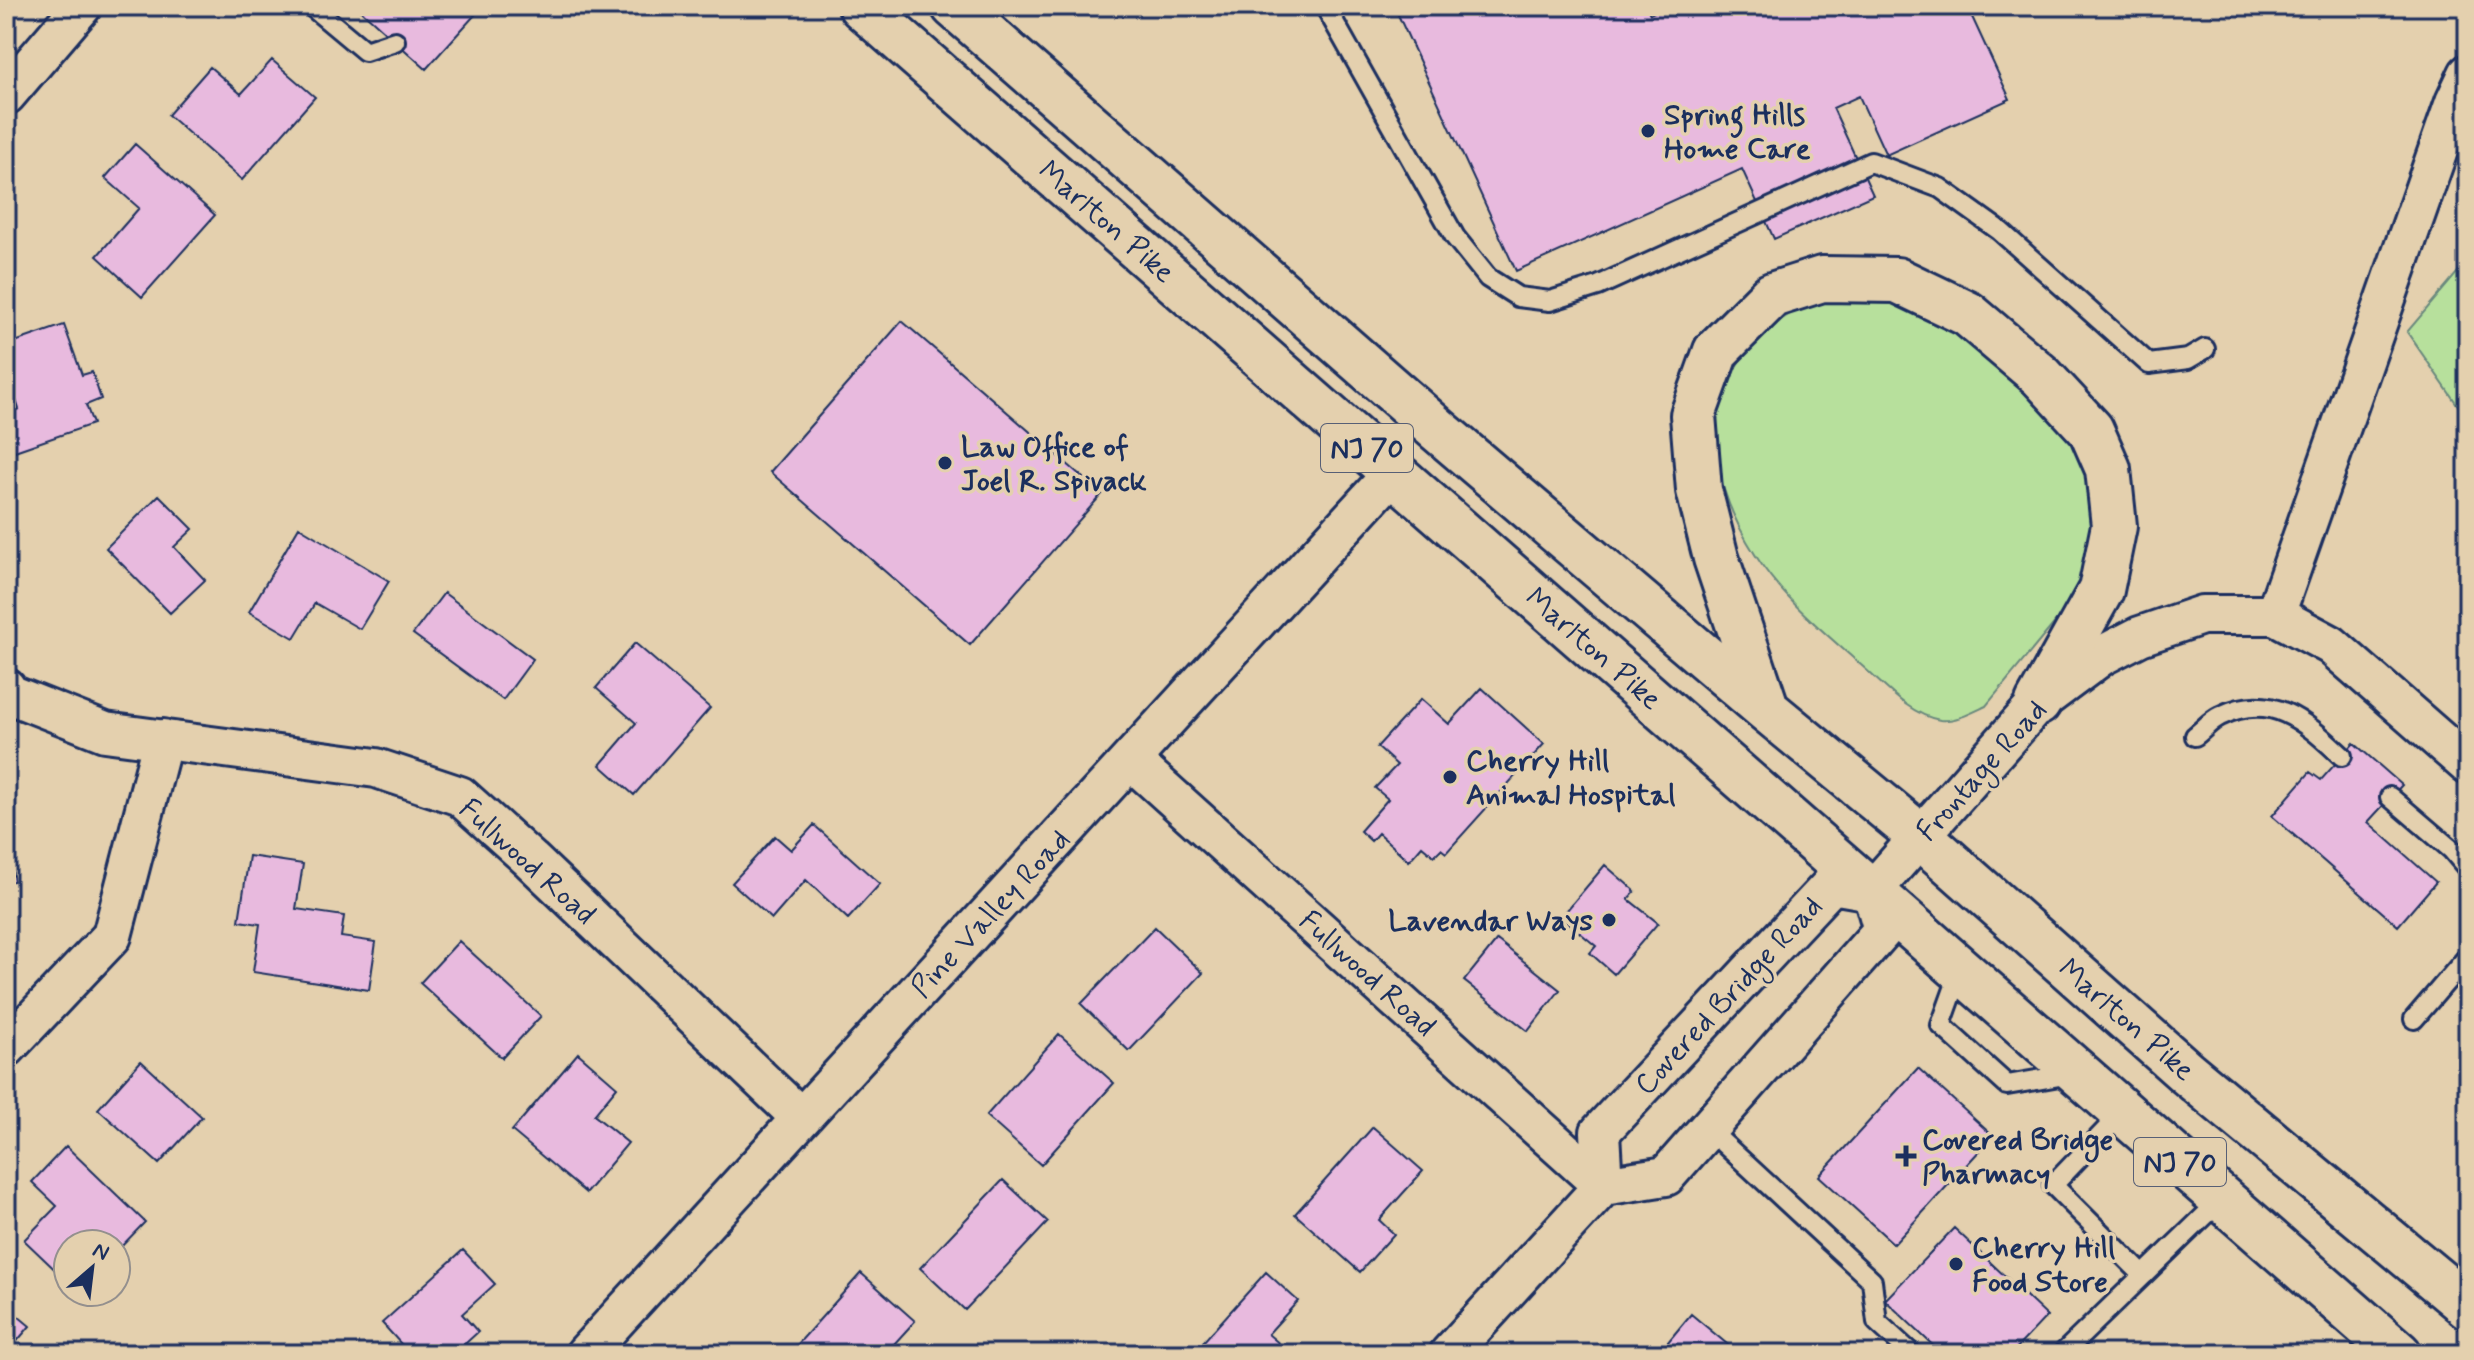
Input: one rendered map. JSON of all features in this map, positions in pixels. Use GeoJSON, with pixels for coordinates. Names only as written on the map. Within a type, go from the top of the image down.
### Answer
{"type":"FeatureCollection","features":[{"type":"Feature","properties":{"kind":"highway","name":"Marlton Pike"},"geometry":{"type":"LineString","coordinates":[[861,6],[2399,1354]]}},
{"type":"Feature","properties":{"kind":"highway","name":"Marlton Pike"},"geometry":{"type":"LineString","coordinates":[[954,6],[1438,430],[1921,837],[2186,1072],[2468,1306]]}},
{"type":"Feature","properties":{"kind":"highway"},"geometry":{"type":"LineString","coordinates":[[1767,710],[1716,558],[1699,490],[1693,415],[1716,351],[1772,295],[1822,279],[1897,280],[1968,314],[2041,376],[2091,430],[2108,469],[2114,526],[2101,590],[2038,703]]}},
{"type":"Feature","properties":{"kind":"highway"},"geometry":{"type":"LineString","coordinates":[[2342,1200],[2468,1276]]}},
{"type":"Feature","properties":{"kind":"street"},"geometry":{"type":"LineString","coordinates":[[6,95],[82,6]]}},
{"type":"Feature","properties":{"kind":"street"},"geometry":{"type":"LineString","coordinates":[[2275,615],[2455,102],[2468,74]]}},
{"type":"Feature","properties":{"kind":"street","name":"Pine Valley Road"},"geometry":{"type":"LineString","coordinates":[[585,1354],[1394,472]]}},
{"type":"Feature","properties":{"kind":"street","name":"Frontage Road"},"geometry":{"type":"LineString","coordinates":[[1872,891],[2038,703],[2101,656],[2140,636],[2202,615],[2275,615],[2331,645],[2468,765]]}},
{"type":"Feature","properties":{"kind":"street","name":"Fullwood Road"},"geometry":{"type":"LineString","coordinates":[[6,688],[9,694],[105,732],[376,768],[460,796],[800,1117]]}},
{"type":"Feature","properties":{"kind":"street"},"geometry":{"type":"LineString","coordinates":[[6,1048],[112,936],[163,739]]}},
{"type":"Feature","properties":{"kind":"street","name":"Fullwood Road"},"geometry":{"type":"LineString","coordinates":[[1132,761],[1603,1186]]}},
{"type":"Feature","properties":{"kind":"street","name":"Covered Bridge Road"},"geometry":{"type":"LineString","coordinates":[[1603,1186],[1600,1132],[1832,884],[1872,891]]}},
{"type":"Feature","properties":{"kind":"street"},"geometry":{"type":"LineString","coordinates":[[1449,1354],[1603,1186],[1666,1176],[1883,930],[1872,891]]}},
{"type":"Feature","properties":{"kind":"lane"},"geometry":{"type":"LineString","coordinates":[[311,6],[365,51],[395,41]]}},
{"type":"Feature","properties":{"kind":"lane"},"geometry":{"type":"LineString","coordinates":[[1325,6],[1455,237],[1488,278],[1518,297],[1550,301],[1598,286],[1871,162],[1940,188],[2000,231],[2149,364],[2188,359],[2205,349]]}},
{"type":"Feature","properties":{"kind":"lane"},"geometry":{"type":"LineString","coordinates":[[2195,736],[2219,716],[2251,708],[2279,710],[2302,720],[2342,756]]}},
{"type":"Feature","properties":{"kind":"lane"},"geometry":{"type":"LineString","coordinates":[[2390,797],[2452,850],[2468,869]]}},
{"type":"Feature","properties":{"kind":"lane"},"geometry":{"type":"LineString","coordinates":[[2414,1019],[2468,956]]}},
{"type":"Feature","properties":{"kind":"lane"},"geometry":{"type":"LineString","coordinates":[[2123,1112],[2053,1185],[2143,1275]]}},
{"type":"Feature","properties":{"kind":"lane"},"geometry":{"type":"LineString","coordinates":[[1708,1129],[1872,1281],[1877,1322],[1912,1354]]}},
{"type":"Feature","properties":{"kind":"lane"},"geometry":{"type":"LineString","coordinates":[[2062,1354],[2222,1199]]}},
{"type":"Feature","properties":{"kind":"green space"},"geometry":{"type":"Polygon","coordinates":[[[2468,260],[2468,420],[2407,332],[2468,260]]]}},
{"type":"Feature","properties":{"kind":"green space"},"geometry":{"type":"Polygon","coordinates":[[[1856,295],[1912,305],[1946,323],[2054,418],[2075,445],[2092,480],[2096,541],[2076,597],[1986,706],[1952,720],[1929,717],[1907,705],[1791,600],[1749,545],[1732,510],[1719,472],[1716,433],[1719,407],[1741,359],[1757,339],[1800,308],[1829,298],[1856,295]]]}},
{"type":"Feature","properties":{"kind":"building"},"geometry":{"type":"Polygon","coordinates":[[[356,6],[483,6],[426,69],[356,6]]]}},
{"type":"Feature","properties":{"kind":"building","name":"Spring Hills Home Care"},"geometry":{"type":"Polygon","coordinates":[[[1394,6],[1646,6],[1650,14],[1667,6],[1967,6],[2010,99],[1886,155],[1859,96],[1833,108],[1873,195],[1774,239],[1742,169],[1516,271],[1394,6]]]}},
{"type":"Feature","properties":{"kind":"building"},"geometry":{"type":"Polygon","coordinates":[[[272,60],[315,97],[242,180],[168,115],[210,67],[241,94],[272,60]]]}},
{"type":"Feature","properties":{"kind":"building"},"geometry":{"type":"Polygon","coordinates":[[[135,144],[215,215],[142,297],[97,256],[139,208],[105,178],[135,144]]]}},
{"type":"Feature","properties":{"kind":"building"},"geometry":{"type":"Polygon","coordinates":[[[902,321],[1102,494],[970,645],[770,472],[902,321]]]}},
{"type":"Feature","properties":{"kind":"building"},"geometry":{"type":"Polygon","coordinates":[[[64,325],[82,375],[92,372],[101,399],[86,405],[93,424],[6,454],[6,413],[19,409],[6,370],[6,345],[64,325]]]}},
{"type":"Feature","properties":{"kind":"building"},"geometry":{"type":"Polygon","coordinates":[[[159,495],[193,529],[174,547],[205,580],[170,613],[106,548],[159,495]]]}},
{"type":"Feature","properties":{"kind":"building"},"geometry":{"type":"Polygon","coordinates":[[[299,527],[389,581],[360,629],[315,603],[294,638],[249,612],[299,527]]]}},
{"type":"Feature","properties":{"kind":"building"},"geometry":{"type":"Polygon","coordinates":[[[444,593],[533,659],[503,700],[413,634],[444,593]]]}},
{"type":"Feature","properties":{"kind":"building"},"geometry":{"type":"Polygon","coordinates":[[[635,643],[710,708],[634,795],[600,765],[636,723],[596,688],[635,643]]]}},
{"type":"Feature","properties":{"kind":"building","name":"Cherry Hill Animal Hospital"},"geometry":{"type":"Polygon","coordinates":[[[1482,688],[1544,744],[1446,853],[1441,849],[1434,856],[1422,846],[1409,861],[1378,833],[1371,841],[1360,831],[1388,799],[1375,788],[1397,765],[1377,747],[1421,699],[1449,724],[1482,688]]]}},
{"type":"Feature","properties":{"kind":"building"},"geometry":{"type":"Polygon","coordinates":[[[2354,743],[2402,785],[2368,822],[2436,882],[2398,926],[2272,816],[2310,772],[2321,780],[2354,743]]]}},
{"type":"Feature","properties":{"kind":"building"},"geometry":{"type":"Polygon","coordinates":[[[814,825],[880,884],[848,919],[806,880],[772,919],[732,883],[775,836],[791,850],[814,825]]]}},
{"type":"Feature","properties":{"kind":"building"},"geometry":{"type":"Polygon","coordinates":[[[6,835],[14,881],[6,882],[6,835]]]}},
{"type":"Feature","properties":{"kind":"building"},"geometry":{"type":"Polygon","coordinates":[[[249,856],[303,864],[296,909],[344,916],[341,937],[376,942],[369,990],[253,972],[260,924],[239,921],[249,856]]]}},
{"type":"Feature","properties":{"kind":"building","name":"Lavendar Ways"},"geometry":{"type":"Polygon","coordinates":[[[1605,865],[1635,891],[1628,899],[1658,923],[1614,974],[1590,953],[1596,946],[1561,917],[1605,865]]]}},
{"type":"Feature","properties":{"kind":"building"},"geometry":{"type":"Polygon","coordinates":[[[1155,927],[1203,973],[1129,1051],[1081,1004],[1155,927]]]}},
{"type":"Feature","properties":{"kind":"building"},"geometry":{"type":"Polygon","coordinates":[[[1497,940],[1560,990],[1528,1031],[1464,981],[1497,940]]]}},
{"type":"Feature","properties":{"kind":"building"},"geometry":{"type":"Polygon","coordinates":[[[459,941],[541,1016],[502,1058],[420,983],[459,941]]]}},
{"type":"Feature","properties":{"kind":"building"},"geometry":{"type":"Polygon","coordinates":[[[1059,1034],[1114,1083],[1041,1165],[986,1116],[1059,1034]]]}},
{"type":"Feature","properties":{"kind":"building"},"geometry":{"type":"Polygon","coordinates":[[[578,1053],[617,1087],[594,1115],[628,1143],[586,1193],[512,1131],[578,1053]]]}},
{"type":"Feature","properties":{"kind":"building"},"geometry":{"type":"Polygon","coordinates":[[[141,1061],[202,1117],[159,1164],[98,1109],[141,1061]]]}},
{"type":"Feature","properties":{"kind":"building","name":"Covered Bridge Pharmacy"},"geometry":{"type":"Polygon","coordinates":[[[1918,1068],[1993,1136],[1894,1244],[1819,1176],[1918,1068]]]}},
{"type":"Feature","properties":{"kind":"building"},"geometry":{"type":"Polygon","coordinates":[[[1373,1127],[1423,1171],[1379,1220],[1394,1234],[1360,1272],[1295,1214],[1373,1127]]]}},
{"type":"Feature","properties":{"kind":"building"},"geometry":{"type":"Polygon","coordinates":[[[66,1146],[145,1222],[132,1235],[132,1228],[52,1228],[52,1267],[24,1240],[57,1206],[32,1182],[66,1146]]]}},
{"type":"Feature","properties":{"kind":"building"},"geometry":{"type":"Polygon","coordinates":[[[1003,1180],[1048,1222],[965,1310],[920,1268],[1003,1180]]]}},
{"type":"Feature","properties":{"kind":"building","name":"Cherry Hill Food Store"},"geometry":{"type":"Polygon","coordinates":[[[1954,1228],[2047,1316],[2011,1354],[1942,1354],[1885,1300],[1954,1228]]]}},
{"type":"Feature","properties":{"kind":"building"},"geometry":{"type":"Polygon","coordinates":[[[463,1250],[495,1284],[462,1314],[478,1332],[454,1354],[410,1354],[382,1323],[463,1250]]]}},
{"type":"Feature","properties":{"kind":"building"},"geometry":{"type":"Polygon","coordinates":[[[1266,1272],[1298,1301],[1268,1334],[1281,1345],[1273,1354],[1194,1352],[1266,1272]]]}},
{"type":"Feature","properties":{"kind":"building"},"geometry":{"type":"Polygon","coordinates":[[[861,1273],[915,1321],[885,1354],[789,1354],[861,1273]]]}},
{"type":"Feature","properties":{"kind":"building"},"geometry":{"type":"Polygon","coordinates":[[[6,1306],[30,1326],[6,1354],[6,1306]]]}},
{"type":"Feature","properties":{"kind":"building"},"geometry":{"type":"Polygon","coordinates":[[[1691,1314],[1739,1354],[1658,1354],[1691,1314]]]}},
{"type":"Feature","properties":{"kind":"place","name":"Spring Hills Home Care"},"geometry":{"type":"Point","coordinates":[1648,131]}},
{"type":"Feature","properties":{"kind":"place","name":"Law Office of Joel R. Spivack"},"geometry":{"type":"Point","coordinates":[945,463]}},
{"type":"Feature","properties":{"kind":"place","name":"Cherry Hill Animal Hospital"},"geometry":{"type":"Point","coordinates":[1450,777]}},
{"type":"Feature","properties":{"kind":"place","name":"Lavendar Ways"},"geometry":{"type":"Point","coordinates":[1609,920]}},
{"type":"Feature","properties":{"kind":"place","name":"Covered Bridge Pharmacy"},"geometry":{"type":"Point","coordinates":[1906,1156]}},
{"type":"Feature","properties":{"kind":"place","name":"Cherry Hill Food Store"},"geometry":{"type":"Point","coordinates":[1956,1264]}}]}
